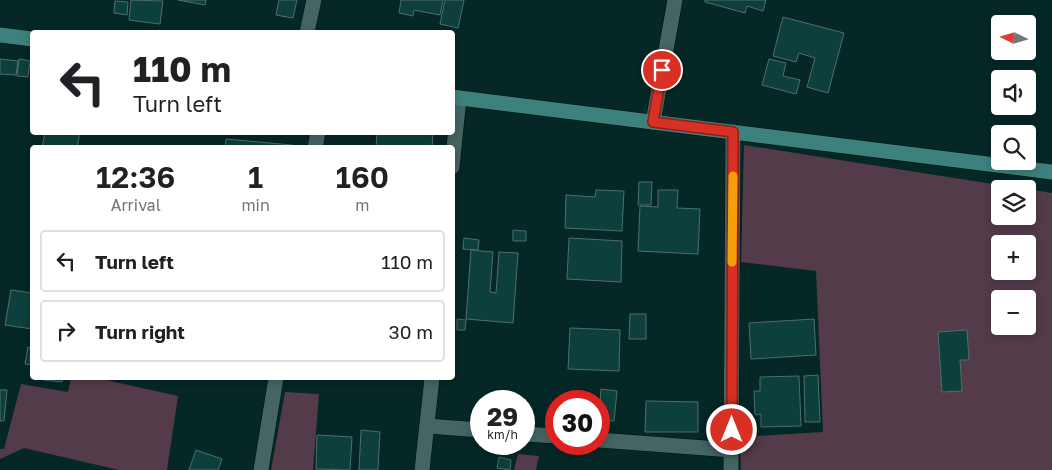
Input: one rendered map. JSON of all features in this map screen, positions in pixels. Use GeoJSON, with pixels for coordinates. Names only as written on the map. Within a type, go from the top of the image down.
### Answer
{"type":"FeatureCollection","features":[{"type":"Feature","properties":{"kind":"street"},"geometry":{"type":"LineString","coordinates":[[306,30],[314,0]]}},
{"type":"Feature","properties":{"kind":"street"},"geometry":{"type":"LineString","coordinates":[[653,122],[675,0]]}},
{"type":"Feature","properties":{"kind":"street"},"geometry":{"type":"LineString","coordinates":[[0,35],[30,38]]}},
{"type":"Feature","properties":{"kind":"street"},"geometry":{"type":"LineString","coordinates":[[455,114],[456,97],[1052,172]]}},
{"type":"Feature","properties":{"kind":"street"},"geometry":{"type":"LineString","coordinates":[[732,470],[733,132]]}},
{"type":"Feature","properties":{"kind":"street"},"geometry":{"type":"LineString","coordinates":[[261,470],[276,380]]}},
{"type":"Feature","properties":{"kind":"street"},"geometry":{"type":"LineString","coordinates":[[422,470],[432,380]]}},
{"type":"Feature","properties":{"kind":"street"},"geometry":{"type":"LineString","coordinates":[[427,426],[470,429]]}},
{"type":"Feature","properties":{"kind":"street"},"geometry":{"type":"LineString","coordinates":[[610,441],[732,450]]}},
{"type":"Feature","properties":{"kind":"shaded area"},"geometry":{"type":"Polygon","coordinates":[[[744,145],[991,184],[991,225],[1036,225],[1036,190],[1052,193],[1052,470],[741,470],[740,437],[823,432],[816,271],[741,262],[744,145]]]}},
{"type":"Feature","properties":{"kind":"shaded area"},"geometry":{"type":"Polygon","coordinates":[[[71,380],[106,380],[178,396],[167,470],[119,470],[24,448],[0,459],[0,449],[4,449],[21,384],[68,392],[71,380]]]}},
{"type":"Feature","properties":{"kind":"shaded area"},"geometry":{"type":"Polygon","coordinates":[[[285,392],[319,394],[313,470],[271,470],[285,392]]]}},
{"type":"Feature","properties":{"kind":"shaded area"},"geometry":{"type":"Polygon","coordinates":[[[518,455],[539,456],[536,470],[514,470],[518,455]]]}},
{"type":"Feature","properties":{"kind":"building"},"geometry":{"type":"Polygon","coordinates":[[[131,0],[163,1],[160,24],[129,20],[131,0]]]}},
{"type":"Feature","properties":{"kind":"building"},"geometry":{"type":"Polygon","coordinates":[[[178,0],[206,0],[205,5],[178,0]]]}},
{"type":"Feature","properties":{"kind":"building"},"geometry":{"type":"Polygon","coordinates":[[[279,0],[297,0],[293,18],[276,15],[279,0]]]}},
{"type":"Feature","properties":{"kind":"building"},"geometry":{"type":"Polygon","coordinates":[[[401,0],[443,0],[440,15],[414,10],[413,16],[399,13],[401,0]]]}},
{"type":"Feature","properties":{"kind":"building"},"geometry":{"type":"Polygon","coordinates":[[[445,0],[464,0],[458,28],[440,24],[445,0]]]}},
{"type":"Feature","properties":{"kind":"building"},"geometry":{"type":"Polygon","coordinates":[[[705,0],[766,0],[763,11],[747,6],[745,13],[705,2],[705,0]]]}},
{"type":"Feature","properties":{"kind":"building"},"geometry":{"type":"Polygon","coordinates":[[[115,1],[128,2],[127,15],[114,13],[115,1]]]}},
{"type":"Feature","properties":{"kind":"building"},"geometry":{"type":"Polygon","coordinates":[[[783,17],[844,33],[828,93],[807,87],[815,58],[799,53],[796,62],[773,56],[783,17]]]}},
{"type":"Feature","properties":{"kind":"building"},"geometry":{"type":"Polygon","coordinates":[[[0,59],[18,61],[16,75],[0,74],[0,59]]]}},
{"type":"Feature","properties":{"kind":"building"},"geometry":{"type":"Polygon","coordinates":[[[19,59],[30,61],[28,77],[17,76],[19,59]]]}},
{"type":"Feature","properties":{"kind":"building"},"geometry":{"type":"Polygon","coordinates":[[[769,59],[786,63],[783,76],[800,80],[796,94],[762,85],[769,59]]]}},
{"type":"Feature","properties":{"kind":"building"},"geometry":{"type":"Polygon","coordinates":[[[44,135],[79,135],[78,145],[43,145],[44,135]]]}},
{"type":"Feature","properties":{"kind":"building"},"geometry":{"type":"Polygon","coordinates":[[[377,135],[433,135],[432,145],[376,145],[377,135]]]}},
{"type":"Feature","properties":{"kind":"building"},"geometry":{"type":"Polygon","coordinates":[[[226,139],[292,145],[225,145],[226,139]]]}},
{"type":"Feature","properties":{"kind":"building"},"geometry":{"type":"Polygon","coordinates":[[[639,182],[652,182],[651,205],[638,205],[639,182]]]}},
{"type":"Feature","properties":{"kind":"building"},"geometry":{"type":"Polygon","coordinates":[[[596,190],[624,191],[622,231],[565,228],[566,195],[595,197],[596,190]]]}},
{"type":"Feature","properties":{"kind":"building"},"geometry":{"type":"Polygon","coordinates":[[[658,190],[678,190],[677,208],[700,209],[698,254],[638,251],[640,206],[658,207],[658,190]]]}},
{"type":"Feature","properties":{"kind":"building"},"geometry":{"type":"Polygon","coordinates":[[[513,230],[526,231],[526,241],[513,241],[513,230]]]}},
{"type":"Feature","properties":{"kind":"building"},"geometry":{"type":"Polygon","coordinates":[[[464,238],[479,240],[478,250],[463,249],[464,238]]]}},
{"type":"Feature","properties":{"kind":"building"},"geometry":{"type":"Polygon","coordinates":[[[569,238],[622,241],[621,282],[567,279],[569,238]]]}},
{"type":"Feature","properties":{"kind":"building"},"geometry":{"type":"Polygon","coordinates":[[[471,250],[493,252],[490,292],[496,293],[499,252],[518,253],[513,323],[466,319],[471,250]]]}},
{"type":"Feature","properties":{"kind":"building"},"geometry":{"type":"Polygon","coordinates":[[[11,290],[30,293],[30,329],[5,325],[11,290]]]}},
{"type":"Feature","properties":{"kind":"building"},"geometry":{"type":"Polygon","coordinates":[[[630,314],[646,314],[646,339],[629,339],[630,314]]]}},
{"type":"Feature","properties":{"kind":"building"},"geometry":{"type":"Polygon","coordinates":[[[457,319],[466,320],[465,330],[457,330],[457,319]]]}},
{"type":"Feature","properties":{"kind":"building"},"geometry":{"type":"Polygon","coordinates":[[[814,319],[816,355],[751,359],[749,323],[814,319]]]}},
{"type":"Feature","properties":{"kind":"building"},"geometry":{"type":"Polygon","coordinates":[[[570,328],[620,330],[619,371],[568,369],[570,328]]]}},
{"type":"Feature","properties":{"kind":"building"},"geometry":{"type":"Polygon","coordinates":[[[967,330],[969,360],[960,360],[962,391],[942,392],[938,332],[967,330]]]}},
{"type":"Feature","properties":{"kind":"building"},"geometry":{"type":"Polygon","coordinates":[[[28,347],[30,348],[30,365],[25,364],[28,347]]]}},
{"type":"Feature","properties":{"kind":"building"},"geometry":{"type":"Polygon","coordinates":[[[818,375],[820,422],[805,422],[804,376],[818,375]]]}},
{"type":"Feature","properties":{"kind":"building"},"geometry":{"type":"Polygon","coordinates":[[[799,376],[801,426],[761,427],[761,414],[755,415],[754,391],[760,391],[760,377],[799,376]]]}},
{"type":"Feature","properties":{"kind":"building"},"geometry":{"type":"Polygon","coordinates":[[[44,380],[62,380],[62,382],[44,380]]]}},
{"type":"Feature","properties":{"kind":"building"},"geometry":{"type":"Polygon","coordinates":[[[0,390],[7,390],[4,421],[0,421],[0,390]]]}},
{"type":"Feature","properties":{"kind":"building"},"geometry":{"type":"Polygon","coordinates":[[[610,390],[617,391],[614,421],[610,420],[610,390]]]}},
{"type":"Feature","properties":{"kind":"building"},"geometry":{"type":"Polygon","coordinates":[[[646,401],[698,402],[698,432],[645,432],[646,401]]]}},
{"type":"Feature","properties":{"kind":"building"},"geometry":{"type":"Polygon","coordinates":[[[361,430],[380,432],[378,470],[359,470],[361,430]]]}},
{"type":"Feature","properties":{"kind":"building"},"geometry":{"type":"Polygon","coordinates":[[[317,435],[352,437],[350,470],[316,469],[317,435]]]}},
{"type":"Feature","properties":{"kind":"building"},"geometry":{"type":"Polygon","coordinates":[[[196,450],[222,459],[218,470],[189,470],[196,450]]]}},
{"type":"Feature","properties":{"kind":"building"},"geometry":{"type":"Polygon","coordinates":[[[499,457],[511,460],[510,470],[497,468],[499,457]]]}},
{"type":"Feature","properties":{"kind":"slow traffic"},"geometry":{"type":"LineString","coordinates":[[732,262],[733,176]]}},
{"type":"Feature","properties":{"kind":"route"},"geometry":{"type":"LineString","coordinates":[[662,70],[653,122],[733,132],[732,430]]}}]}
